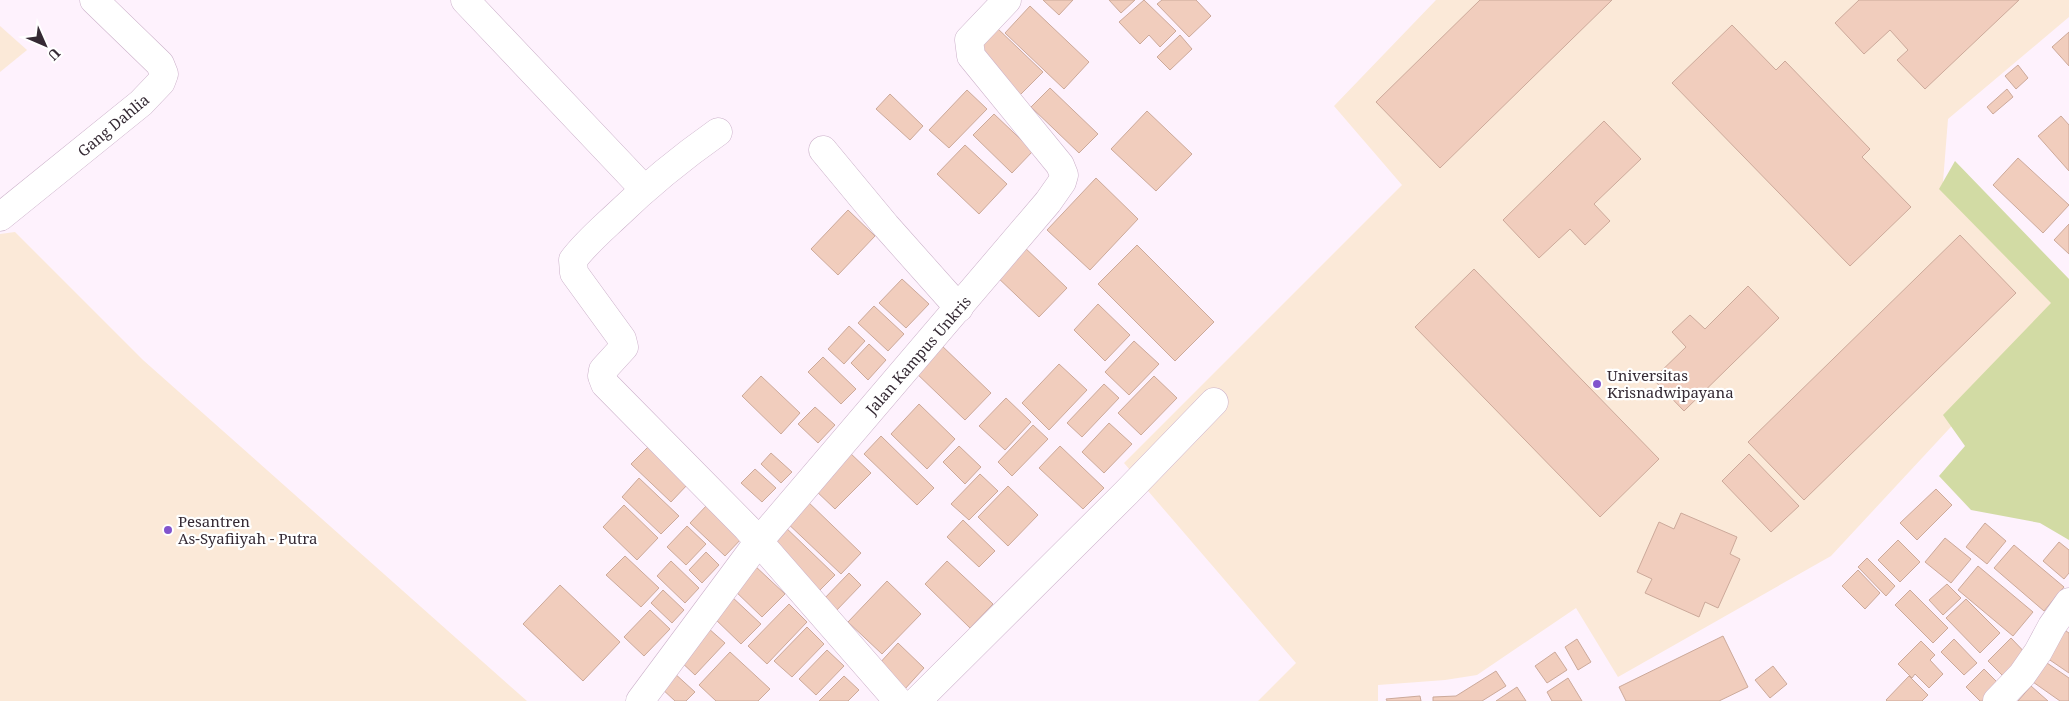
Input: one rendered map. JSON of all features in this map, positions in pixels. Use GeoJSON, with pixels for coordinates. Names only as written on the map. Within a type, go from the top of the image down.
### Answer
{"type":"FeatureCollection","features":[{"type":"Feature","properties":{"kind":"street","name":"Gang Dahlia"},"geometry":{"type":"LineString","coordinates":[[0,217],[141,103],[161,82],[164,74],[160,64],[94,0]]}},
{"type":"Feature","properties":{"kind":"street"},"geometry":{"type":"LineString","coordinates":[[465,0],[644,189]]}},
{"type":"Feature","properties":{"kind":"street","name":"Jalan Kampus Unkris"},"geometry":{"type":"LineString","coordinates":[[640,701],[759,541],[959,308],[1048,202],[1062,182],[1064,175],[1060,165],[971,56],[969,40],[1007,0]]}},
{"type":"Feature","properties":{"kind":"street"},"geometry":{"type":"LineString","coordinates":[[718,132],[677,161],[644,189],[572,260],[574,273],[622,339],[624,348],[603,370],[602,376],[605,384],[759,541],[898,701]]}},
{"type":"Feature","properties":{"kind":"street"},"geometry":{"type":"LineString","coordinates":[[823,150],[886,226],[959,308]]}},
{"type":"Feature","properties":{"kind":"street"},"geometry":{"type":"LineString","coordinates":[[917,701],[1127,492],[1214,402]]}},
{"type":"Feature","properties":{"kind":"street"},"geometry":{"type":"LineString","coordinates":[[1997,701],[2033,660],[2052,626],[2069,602]]}},
{"type":"Feature","properties":{"kind":"shaded area","name":"Universitas Krisnadwipayana"},"geometry":{"type":"Polygon","coordinates":[[[1436,0],[2069,0],[2069,17],[1948,119],[1943,182],[2065,304],[1831,556],[1618,677],[1576,608],[1477,675],[1445,680],[1378,685],[1378,701],[1258,701],[1296,663],[1124,463],[1402,185],[1334,106],[1436,0]]]}},
{"type":"Feature","properties":{"kind":"shaded area"},"geometry":{"type":"Polygon","coordinates":[[[0,26],[27,50],[0,72],[0,26]]]}},
{"type":"Feature","properties":{"kind":"shaded area","name":"Pesantren As-Syafiiyah - Putra"},"geometry":{"type":"Polygon","coordinates":[[[15,232],[143,360],[527,701],[0,701],[0,234],[15,232]]]}},
{"type":"Feature","properties":{"kind":"green space"},"geometry":{"type":"Polygon","coordinates":[[[1955,161],[2069,279],[2069,540],[2040,523],[1971,510],[1939,476],[1965,446],[1943,415],[2051,303],[1939,189],[1955,161]]]}},
{"type":"Feature","properties":{"kind":"building"},"geometry":{"type":"Polygon","coordinates":[[[1043,0],[1073,0],[1059,15],[1043,0]]]}},
{"type":"Feature","properties":{"kind":"building"},"geometry":{"type":"Polygon","coordinates":[[[1109,0],[1135,0],[1121,13],[1109,0]]]}},
{"type":"Feature","properties":{"kind":"building"},"geometry":{"type":"Polygon","coordinates":[[[1144,0],[1176,31],[1160,47],[1149,35],[1140,44],[1119,22],[1144,0]]]}},
{"type":"Feature","properties":{"kind":"building"},"geometry":{"type":"Polygon","coordinates":[[[1162,0],[1196,0],[1211,16],[1189,37],[1157,4],[1162,0]]]}},
{"type":"Feature","properties":{"kind":"building"},"geometry":{"type":"Polygon","coordinates":[[[1480,0],[1612,0],[1440,168],[1376,102],[1480,0]]]}},
{"type":"Feature","properties":{"kind":"building"},"geometry":{"type":"Polygon","coordinates":[[[1859,0],[2019,0],[1925,89],[1897,60],[1908,50],[1890,30],[1864,54],[1835,23],[1859,0]]]}},
{"type":"Feature","properties":{"kind":"building"},"geometry":{"type":"Polygon","coordinates":[[[1030,6],[1089,62],[1064,89],[1005,33],[1030,6]]]}},
{"type":"Feature","properties":{"kind":"building"},"geometry":{"type":"Polygon","coordinates":[[[1732,25],[1776,70],[1785,61],[1870,149],[1862,157],[1911,207],[1850,266],[1672,83],[1732,25]]]}},
{"type":"Feature","properties":{"kind":"building"},"geometry":{"type":"Polygon","coordinates":[[[996,27],[1043,72],[1018,97],[972,53],[996,27]]]}},
{"type":"Feature","properties":{"kind":"building"},"geometry":{"type":"Polygon","coordinates":[[[2069,32],[2069,66],[2052,47],[2069,32]]]}},
{"type":"Feature","properties":{"kind":"building"},"geometry":{"type":"Polygon","coordinates":[[[1180,35],[1192,49],[1170,70],[1157,57],[1180,35]]]}},
{"type":"Feature","properties":{"kind":"building"},"geometry":{"type":"Polygon","coordinates":[[[2018,65],[2028,78],[2016,89],[2005,76],[2018,65]]]}},
{"type":"Feature","properties":{"kind":"building"},"geometry":{"type":"Polygon","coordinates":[[[1050,88],[1098,134],[1079,153],[1031,107],[1050,88]]]}},
{"type":"Feature","properties":{"kind":"building"},"geometry":{"type":"Polygon","coordinates":[[[2007,89],[2013,97],[1993,114],[1987,107],[2007,89]]]}},
{"type":"Feature","properties":{"kind":"building"},"geometry":{"type":"Polygon","coordinates":[[[967,90],[987,109],[949,148],[929,130],[967,90]]]}},
{"type":"Feature","properties":{"kind":"building"},"geometry":{"type":"Polygon","coordinates":[[[890,94],[923,126],[910,140],[876,109],[890,94]]]}},
{"type":"Feature","properties":{"kind":"building"},"geometry":{"type":"Polygon","coordinates":[[[1147,111],[1192,154],[1156,191],[1111,149],[1147,111]]]}},
{"type":"Feature","properties":{"kind":"building"},"geometry":{"type":"Polygon","coordinates":[[[994,114],[1033,151],[1012,173],[973,135],[994,114]]]}},
{"type":"Feature","properties":{"kind":"building"},"geometry":{"type":"Polygon","coordinates":[[[2061,116],[2069,125],[2069,171],[2038,136],[2061,116]]]}},
{"type":"Feature","properties":{"kind":"building"},"geometry":{"type":"Polygon","coordinates":[[[1604,121],[1641,159],[1594,204],[1610,221],[1585,245],[1570,229],[1539,258],[1503,220],[1604,121]]]}},
{"type":"Feature","properties":{"kind":"building"},"geometry":{"type":"Polygon","coordinates":[[[965,145],[1007,184],[979,214],[937,174],[965,145]]]}},
{"type":"Feature","properties":{"kind":"building"},"geometry":{"type":"Polygon","coordinates":[[[2018,158],[2069,205],[2043,233],[1993,185],[2018,158]]]}},
{"type":"Feature","properties":{"kind":"building"},"geometry":{"type":"Polygon","coordinates":[[[1096,178],[1138,219],[1090,270],[1047,230],[1096,178]]]}},
{"type":"Feature","properties":{"kind":"building"},"geometry":{"type":"Polygon","coordinates":[[[848,210],[875,236],[838,275],[811,249],[848,210]]]}},
{"type":"Feature","properties":{"kind":"building"},"geometry":{"type":"Polygon","coordinates":[[[2069,224],[2069,254],[2054,240],[2069,224]]]}},
{"type":"Feature","properties":{"kind":"building"},"geometry":{"type":"Polygon","coordinates":[[[1960,235],[2016,293],[1804,500],[1748,442],[1960,235]]]}},
{"type":"Feature","properties":{"kind":"building"},"geometry":{"type":"Polygon","coordinates":[[[1021,244],[1067,288],[1039,317],[994,274],[1021,244]]]}},
{"type":"Feature","properties":{"kind":"building"},"geometry":{"type":"Polygon","coordinates":[[[1137,245],[1214,322],[1175,361],[1098,284],[1137,245]]]}},
{"type":"Feature","properties":{"kind":"building"},"geometry":{"type":"Polygon","coordinates":[[[1474,269],[1659,459],[1600,517],[1415,327],[1474,269]]]}},
{"type":"Feature","properties":{"kind":"building"},"geometry":{"type":"Polygon","coordinates":[[[902,279],[929,304],[906,328],[879,303],[902,279]]]}},
{"type":"Feature","properties":{"kind":"building"},"geometry":{"type":"Polygon","coordinates":[[[1748,286],[1779,318],[1684,411],[1653,379],[1686,347],[1672,332],[1690,315],[1705,329],[1748,286]]]}},
{"type":"Feature","properties":{"kind":"building"},"geometry":{"type":"Polygon","coordinates":[[[1098,304],[1130,335],[1105,361],[1074,330],[1098,304]]]}},
{"type":"Feature","properties":{"kind":"building"},"geometry":{"type":"Polygon","coordinates":[[[874,306],[904,334],[888,351],[858,323],[874,306]]]}},
{"type":"Feature","properties":{"kind":"building"},"geometry":{"type":"Polygon","coordinates":[[[849,326],[865,341],[844,364],[828,349],[849,326]]]}},
{"type":"Feature","properties":{"kind":"building"},"geometry":{"type":"Polygon","coordinates":[[[1134,341],[1159,364],[1129,395],[1105,372],[1134,341]]]}},
{"type":"Feature","properties":{"kind":"building"},"geometry":{"type":"Polygon","coordinates":[[[939,343],[991,393],[965,420],[913,370],[939,343]]]}},
{"type":"Feature","properties":{"kind":"building"},"geometry":{"type":"Polygon","coordinates":[[[869,344],[886,360],[868,380],[851,363],[869,344]]]}},
{"type":"Feature","properties":{"kind":"building"},"geometry":{"type":"Polygon","coordinates":[[[823,357],[856,389],[841,404],[808,372],[823,357]]]}},
{"type":"Feature","properties":{"kind":"building"},"geometry":{"type":"Polygon","coordinates":[[[1059,364],[1087,390],[1049,430],[1022,403],[1059,364]]]}},
{"type":"Feature","properties":{"kind":"building"},"geometry":{"type":"Polygon","coordinates":[[[761,376],[800,413],[781,434],[742,396],[761,376]]]}},
{"type":"Feature","properties":{"kind":"building"},"geometry":{"type":"Polygon","coordinates":[[[1154,376],[1177,398],[1141,435],[1118,413],[1154,376]]]}},
{"type":"Feature","properties":{"kind":"building"},"geometry":{"type":"Polygon","coordinates":[[[1104,384],[1119,398],[1082,437],[1067,423],[1104,384]]]}},
{"type":"Feature","properties":{"kind":"building"},"geometry":{"type":"Polygon","coordinates":[[[1006,398],[1031,422],[1005,450],[979,426],[1006,398]]]}},
{"type":"Feature","properties":{"kind":"building"},"geometry":{"type":"Polygon","coordinates":[[[919,404],[955,439],[927,469],[891,434],[919,404]]]}},
{"type":"Feature","properties":{"kind":"building"},"geometry":{"type":"Polygon","coordinates":[[[815,407],[835,425],[818,443],[798,424],[815,407]]]}},
{"type":"Feature","properties":{"kind":"building"},"geometry":{"type":"Polygon","coordinates":[[[1109,423],[1132,444],[1104,473],[1082,452],[1109,423]]]}},
{"type":"Feature","properties":{"kind":"building"},"geometry":{"type":"Polygon","coordinates":[[[1033,425],[1048,439],[1012,476],[998,462],[1033,425]]]}},
{"type":"Feature","properties":{"kind":"building"},"geometry":{"type":"Polygon","coordinates":[[[881,436],[934,488],[917,505],[864,454],[881,436]]]}},
{"type":"Feature","properties":{"kind":"building"},"geometry":{"type":"Polygon","coordinates":[[[959,446],[981,467],[965,484],[943,462],[959,446]]]}},
{"type":"Feature","properties":{"kind":"building"},"geometry":{"type":"Polygon","coordinates":[[[1060,446],[1104,488],[1083,509],[1039,468],[1060,446]]]}},
{"type":"Feature","properties":{"kind":"building"},"geometry":{"type":"Polygon","coordinates":[[[648,447],[688,484],[671,502],[631,464],[648,447]]]}},
{"type":"Feature","properties":{"kind":"building"},"geometry":{"type":"Polygon","coordinates":[[[848,451],[871,473],[835,509],[813,488],[848,451]]]}},
{"type":"Feature","properties":{"kind":"building"},"geometry":{"type":"Polygon","coordinates":[[[771,453],[792,472],[781,483],[761,464],[771,453]]]}},
{"type":"Feature","properties":{"kind":"building"},"geometry":{"type":"Polygon","coordinates":[[[1749,454],[1799,506],[1771,532],[1722,481],[1749,454]]]}},
{"type":"Feature","properties":{"kind":"building"},"geometry":{"type":"Polygon","coordinates":[[[755,469],[776,488],[762,502],[741,483],[755,469]]]}},
{"type":"Feature","properties":{"kind":"building"},"geometry":{"type":"Polygon","coordinates":[[[980,474],[998,491],[969,520],[951,504],[980,474]]]}},
{"type":"Feature","properties":{"kind":"building"},"geometry":{"type":"Polygon","coordinates":[[[639,478],[679,516],[661,534],[622,497],[639,478]]]}},
{"type":"Feature","properties":{"kind":"building"},"geometry":{"type":"Polygon","coordinates":[[[1008,486],[1038,515],[1008,546],[978,517],[1008,486]]]}},
{"type":"Feature","properties":{"kind":"building"},"geometry":{"type":"Polygon","coordinates":[[[1936,489],[1952,505],[1917,540],[1900,523],[1936,489]]]}},
{"type":"Feature","properties":{"kind":"building"},"geometry":{"type":"Polygon","coordinates":[[[804,498],[861,553],[841,574],[783,519],[804,498]]]}},
{"type":"Feature","properties":{"kind":"building"},"geometry":{"type":"Polygon","coordinates":[[[708,504],[743,537],[725,556],[690,523],[708,504]]]}},
{"type":"Feature","properties":{"kind":"building"},"geometry":{"type":"Polygon","coordinates":[[[624,505],[658,538],[637,560],[603,527],[624,505]]]}},
{"type":"Feature","properties":{"kind":"building"},"geometry":{"type":"Polygon","coordinates":[[[1681,513],[1737,537],[1730,554],[1740,559],[1718,608],[1705,602],[1699,617],[1645,593],[1652,579],[1637,572],[1659,522],[1674,529],[1681,513]]]}},
{"type":"Feature","properties":{"kind":"building"},"geometry":{"type":"Polygon","coordinates":[[[963,520],[995,551],[979,567],[947,537],[963,520]]]}},
{"type":"Feature","properties":{"kind":"building"},"geometry":{"type":"Polygon","coordinates":[[[781,523],[835,575],[817,593],[764,542],[781,523]]]}},
{"type":"Feature","properties":{"kind":"building"},"geometry":{"type":"Polygon","coordinates":[[[1985,523],[2006,541],[1987,564],[1966,547],[1985,523]]]}},
{"type":"Feature","properties":{"kind":"building"},"geometry":{"type":"Polygon","coordinates":[[[687,526],[706,544],[686,565],[667,547],[687,526]]]}},
{"type":"Feature","properties":{"kind":"building"},"geometry":{"type":"Polygon","coordinates":[[[1945,538],[1971,559],[1951,583],[1925,562],[1945,538]]]}},
{"type":"Feature","properties":{"kind":"building"},"geometry":{"type":"Polygon","coordinates":[[[1898,540],[1920,562],[1900,582],[1878,560],[1898,540]]]}},
{"type":"Feature","properties":{"kind":"building"},"geometry":{"type":"Polygon","coordinates":[[[2059,542],[2069,550],[2069,573],[2064,579],[2043,561],[2059,542]]]}},
{"type":"Feature","properties":{"kind":"building"},"geometry":{"type":"Polygon","coordinates":[[[2014,545],[2064,587],[2044,611],[1994,568],[2014,545]]]}},
{"type":"Feature","properties":{"kind":"building"},"geometry":{"type":"Polygon","coordinates":[[[706,552],[719,565],[702,583],[689,570],[706,552]]]}},
{"type":"Feature","properties":{"kind":"building"},"geometry":{"type":"Polygon","coordinates":[[[625,556],[659,588],[641,607],[606,575],[625,556]]]}},
{"type":"Feature","properties":{"kind":"building"},"geometry":{"type":"Polygon","coordinates":[[[1867,558],[1895,586],[1886,596],[1858,567],[1867,558]]]}},
{"type":"Feature","properties":{"kind":"building"},"geometry":{"type":"Polygon","coordinates":[[[671,561],[699,588],[685,603],[657,576],[671,561]]]}},
{"type":"Feature","properties":{"kind":"building"},"geometry":{"type":"Polygon","coordinates":[[[947,561],[993,604],[970,628],[925,584],[947,561]]]}},
{"type":"Feature","properties":{"kind":"building"},"geometry":{"type":"Polygon","coordinates":[[[754,565],[785,594],[762,617],[732,588],[754,565]]]}},
{"type":"Feature","properties":{"kind":"building"},"geometry":{"type":"Polygon","coordinates":[[[1978,566],[2033,612],[2013,636],[1958,590],[1978,566]]]}},
{"type":"Feature","properties":{"kind":"building"},"geometry":{"type":"Polygon","coordinates":[[[1858,570],[1880,593],[1865,609],[1842,586],[1858,570]]]}},
{"type":"Feature","properties":{"kind":"building"},"geometry":{"type":"Polygon","coordinates":[[[849,573],[861,585],[834,613],[822,601],[849,573]]]}},
{"type":"Feature","properties":{"kind":"building"},"geometry":{"type":"Polygon","coordinates":[[[887,581],[921,614],[882,654],[848,622],[887,581]]]}},
{"type":"Feature","properties":{"kind":"building"},"geometry":{"type":"Polygon","coordinates":[[[1947,584],[1961,598],[1943,615],[1929,600],[1947,584]]]}},
{"type":"Feature","properties":{"kind":"building"},"geometry":{"type":"Polygon","coordinates":[[[560,585],[620,642],[583,681],[523,624],[560,585]]]}},
{"type":"Feature","properties":{"kind":"building"},"geometry":{"type":"Polygon","coordinates":[[[663,590],[684,610],[672,623],[651,603],[663,590]]]}},
{"type":"Feature","properties":{"kind":"building"},"geometry":{"type":"Polygon","coordinates":[[[1910,590],[1948,628],[1933,643],[1895,605],[1910,590]]]}},
{"type":"Feature","properties":{"kind":"building"},"geometry":{"type":"Polygon","coordinates":[[[731,596],[761,624],[741,644],[712,616],[731,596]]]}},
{"type":"Feature","properties":{"kind":"building"},"geometry":{"type":"Polygon","coordinates":[[[1966,599],[2000,633],[1980,653],[1946,618],[1966,599]]]}},
{"type":"Feature","properties":{"kind":"building"},"geometry":{"type":"Polygon","coordinates":[[[789,604],[807,622],[767,664],[748,646],[789,604]]]}},
{"type":"Feature","properties":{"kind":"building"},"geometry":{"type":"Polygon","coordinates":[[[650,610],[670,629],[644,656],[624,637],[650,610]]]}},
{"type":"Feature","properties":{"kind":"building"},"geometry":{"type":"Polygon","coordinates":[[[807,627],[824,644],[792,677],[774,661],[807,627]]]}},
{"type":"Feature","properties":{"kind":"building"},"geometry":{"type":"Polygon","coordinates":[[[708,628],[725,643],[695,675],[678,659],[708,628]]]}},
{"type":"Feature","properties":{"kind":"building"},"geometry":{"type":"Polygon","coordinates":[[[2063,629],[2069,633],[2069,673],[2044,656],[2063,629]]]}},
{"type":"Feature","properties":{"kind":"building"},"geometry":{"type":"Polygon","coordinates":[[[1723,636],[1748,687],[1719,701],[1626,701],[1619,687],[1723,636]]]}},
{"type":"Feature","properties":{"kind":"building"},"geometry":{"type":"Polygon","coordinates":[[[2011,638],[2032,660],[2009,682],[1988,661],[2011,638]]]}},
{"type":"Feature","properties":{"kind":"building"},"geometry":{"type":"Polygon","coordinates":[[[1577,639],[1591,662],[1578,670],[1565,647],[1577,639]]]}},
{"type":"Feature","properties":{"kind":"building"},"geometry":{"type":"Polygon","coordinates":[[[1954,639],[1977,663],[1964,675],[1941,652],[1954,639]]]}},
{"type":"Feature","properties":{"kind":"building"},"geometry":{"type":"Polygon","coordinates":[[[1921,641],[1935,655],[1930,660],[1943,674],[1929,688],[1915,674],[1912,678],[1898,664],[1921,641]]]}},
{"type":"Feature","properties":{"kind":"building"},"geometry":{"type":"Polygon","coordinates":[[[898,643],[924,668],[904,690],[878,665],[898,643]]]}},
{"type":"Feature","properties":{"kind":"building"},"geometry":{"type":"Polygon","coordinates":[[[827,650],[844,666],[816,695],[799,679],[827,650]]]}},
{"type":"Feature","properties":{"kind":"building"},"geometry":{"type":"Polygon","coordinates":[[[730,652],[770,689],[758,701],[716,701],[699,685],[730,652]]]}},
{"type":"Feature","properties":{"kind":"building"},"geometry":{"type":"Polygon","coordinates":[[[1555,652],[1567,670],[1547,683],[1535,666],[1555,652]]]}},
{"type":"Feature","properties":{"kind":"building"},"geometry":{"type":"Polygon","coordinates":[[[2047,663],[2069,678],[2069,701],[2060,701],[2033,682],[2047,663]]]}},
{"type":"Feature","properties":{"kind":"building"},"geometry":{"type":"Polygon","coordinates":[[[1773,666],[1787,684],[1770,698],[1755,680],[1773,666]]]}},
{"type":"Feature","properties":{"kind":"building"},"geometry":{"type":"Polygon","coordinates":[[[1984,669],[2001,686],[1986,701],[1980,701],[1966,687],[1984,669]]]}},
{"type":"Feature","properties":{"kind":"building"},"geometry":{"type":"Polygon","coordinates":[[[1496,671],[1506,686],[1482,701],[1433,701],[1433,697],[1456,696],[1496,671]]]}},
{"type":"Feature","properties":{"kind":"building"},"geometry":{"type":"Polygon","coordinates":[[[673,672],[695,692],[686,701],[675,701],[659,686],[673,672]]]}},
{"type":"Feature","properties":{"kind":"building"},"geometry":{"type":"Polygon","coordinates":[[[844,676],[859,690],[848,701],[819,701],[844,676]]]}},
{"type":"Feature","properties":{"kind":"building"},"geometry":{"type":"Polygon","coordinates":[[[1909,676],[1928,695],[1922,701],[1887,701],[1886,700],[1909,676]]]}},
{"type":"Feature","properties":{"kind":"building"},"geometry":{"type":"Polygon","coordinates":[[[1568,678],[1582,701],[1552,701],[1547,692],[1568,678]]]}},
{"type":"Feature","properties":{"kind":"building"},"geometry":{"type":"Polygon","coordinates":[[[2031,686],[2048,701],[2018,701],[2031,686]]]}},
{"type":"Feature","properties":{"kind":"building"},"geometry":{"type":"Polygon","coordinates":[[[1517,687],[1526,701],[1496,701],[1517,687]]]}},
{"type":"Feature","properties":{"kind":"building"},"geometry":{"type":"Polygon","coordinates":[[[1420,696],[1421,701],[1387,701],[1386,699],[1420,696]]]}},
{"type":"Feature","properties":{"kind":"place","name":"Universitas Krisnadwipayana"},"geometry":{"type":"Point","coordinates":[1597,384]}},
{"type":"Feature","properties":{"kind":"place","name":"Pesantren As-Syafiiyah - Putra"},"geometry":{"type":"Point","coordinates":[168,530]}}]}
